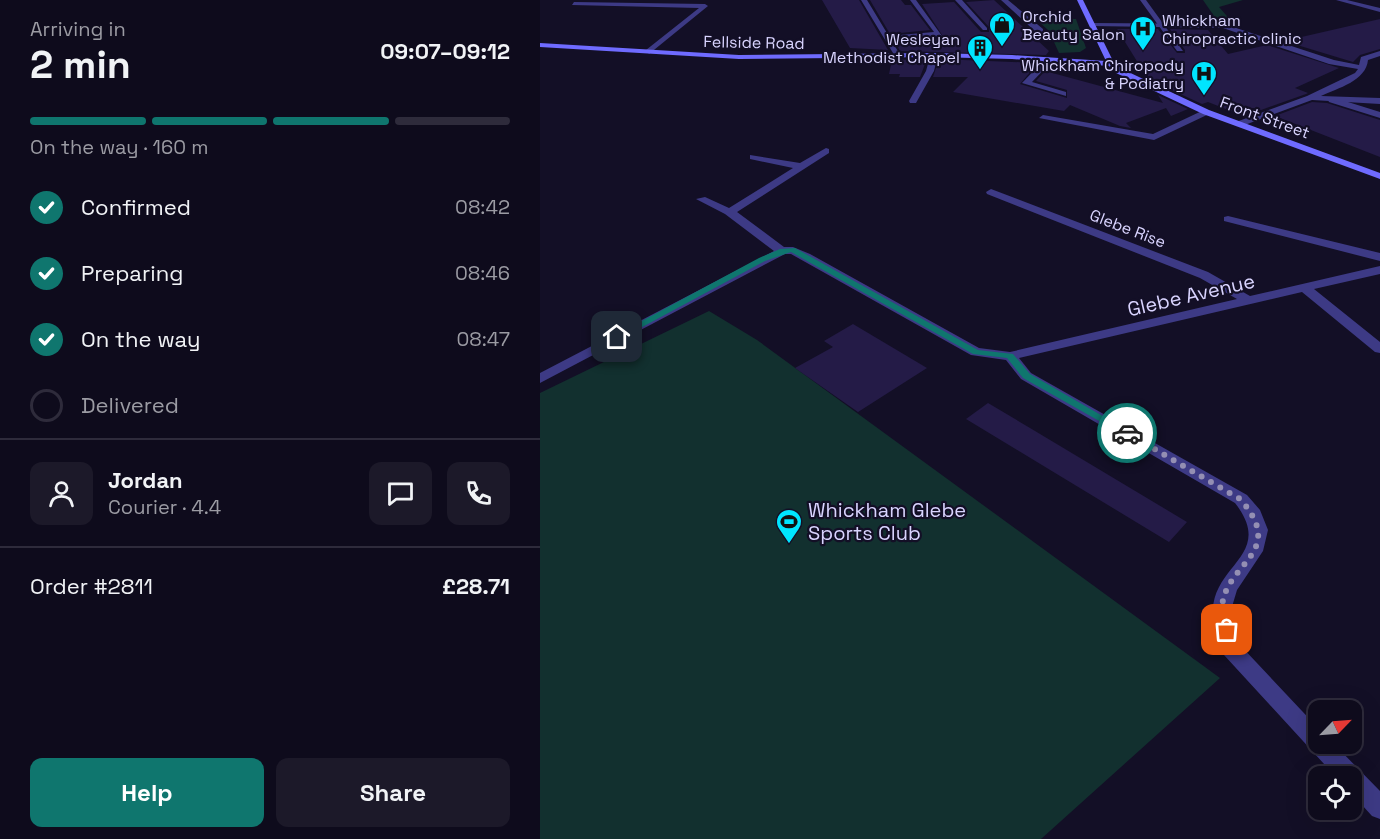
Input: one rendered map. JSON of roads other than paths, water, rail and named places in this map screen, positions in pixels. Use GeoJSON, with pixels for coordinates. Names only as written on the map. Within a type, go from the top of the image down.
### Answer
{"type":"FeatureCollection","features":[{"type":"Feature","properties":{"kind":"street"},"geometry":{"type":"LineString","coordinates":[[864,0],[899,56]]}},
{"type":"Feature","properties":{"kind":"street"},"geometry":{"type":"LineString","coordinates":[[888,38],[939,34],[913,0]]}},
{"type":"Feature","properties":{"kind":"street"},"geometry":{"type":"LineString","coordinates":[[958,0],[985,29]]}},
{"type":"Feature","properties":{"kind":"street"},"geometry":{"type":"LineString","coordinates":[[1004,0],[1040,31]]}},
{"type":"Feature","properties":{"kind":"street"},"geometry":{"type":"LineString","coordinates":[[1080,0],[1111,64]]}},
{"type":"Feature","properties":{"kind":"street"},"geometry":{"type":"LineString","coordinates":[[1143,0],[1180,49]]}},
{"type":"Feature","properties":{"kind":"street"},"geometry":{"type":"LineString","coordinates":[[1339,0],[1380,10]]}},
{"type":"Feature","properties":{"kind":"street"},"geometry":{"type":"LineString","coordinates":[[574,4],[705,6],[649,52]]}},
{"type":"Feature","properties":{"kind":"street"},"geometry":{"type":"LineString","coordinates":[[1093,26],[1162,24],[1224,26],[1332,62],[1363,68]]}},
{"type":"Feature","properties":{"kind":"street","name":"Fellside Road"},"geometry":{"type":"LineString","coordinates":[[540,45],[739,57],[934,55],[1050,59],[1111,64]]}},
{"type":"Feature","properties":{"kind":"street"},"geometry":{"type":"LineString","coordinates":[[1239,124],[1310,98],[1358,75],[1363,68],[1364,59],[1380,53]]}},
{"type":"Feature","properties":{"kind":"street"},"geometry":{"type":"LineString","coordinates":[[913,102],[930,71],[934,55]]}},
{"type":"Feature","properties":{"kind":"street"},"geometry":{"type":"LineString","coordinates":[[1050,59],[1026,83],[1063,94]]}},
{"type":"Feature","properties":{"kind":"street","name":"Front Street"},"geometry":{"type":"LineString","coordinates":[[1111,64],[1136,80],[1206,111],[1380,176]]}},
{"type":"Feature","properties":{"kind":"street"},"geometry":{"type":"LineString","coordinates":[[1310,98],[1380,101]]}},
{"type":"Feature","properties":{"kind":"street"},"geometry":{"type":"LineString","coordinates":[[1332,100],[1380,115]]}},
{"type":"Feature","properties":{"kind":"street"},"geometry":{"type":"LineString","coordinates":[[1043,118],[1154,137],[1206,111]]}},
{"type":"Feature","properties":{"kind":"street"},"geometry":{"type":"LineString","coordinates":[[729,212],[757,199],[799,166],[826,151]]}},
{"type":"Feature","properties":{"kind":"street"},"geometry":{"type":"LineString","coordinates":[[753,157],[799,166]]}},
{"type":"Feature","properties":{"kind":"street","name":"Glebe Rise"},"geometry":{"type":"LineString","coordinates":[[991,192],[1204,275],[1249,301]]}},
{"type":"Feature","properties":{"kind":"street"},"geometry":{"type":"LineString","coordinates":[[540,379],[783,251],[729,212],[701,199]]}},
{"type":"Feature","properties":{"kind":"street"},"geometry":{"type":"LineString","coordinates":[[1228,219],[1380,257]]}},
{"type":"Feature","properties":{"kind":"street","name":"Glebe Avenue"},"geometry":{"type":"LineString","coordinates":[[783,251],[793,250],[807,256],[976,352],[1010,356],[1380,270]]}},
{"type":"Feature","properties":{"kind":"street"},"geometry":{"type":"LineString","coordinates":[[1305,288],[1380,349]]}},
{"type":"Feature","properties":{"kind":"street"},"geometry":{"type":"LineString","coordinates":[[1010,356],[1026,376],[1240,499],[1254,514],[1259,530],[1254,551],[1228,588],[1222,610],[1231,649],[1308,732]]}},
{"type":"Feature","properties":{"kind":"street"},"geometry":{"type":"LineString","coordinates":[[1329,754],[1340,766]]}},
{"type":"Feature","properties":{"kind":"street"},"geometry":{"type":"LineString","coordinates":[[1362,789],[1380,808]]}},
{"type":"Feature","properties":{"kind":"place","name":"Orchid Beauty Salon"},"geometry":{"type":"Point","coordinates":[1002,48]}},
{"type":"Feature","properties":{"kind":"place","name":"Whickham Chiropractic clinic"},"geometry":{"type":"Point","coordinates":[1143,52]}},
{"type":"Feature","properties":{"kind":"place","name":"Wesleyan Methodist Chapel"},"geometry":{"type":"Point","coordinates":[980,71]}},
{"type":"Feature","properties":{"kind":"place","name":"Whickham Chiropody & Podiatry"},"geometry":{"type":"Point","coordinates":[1204,97]}},
{"type":"Feature","properties":{"kind":"place","name":"Whickham Glebe Sports Club"},"geometry":{"type":"Point","coordinates":[789,545]}}]}
